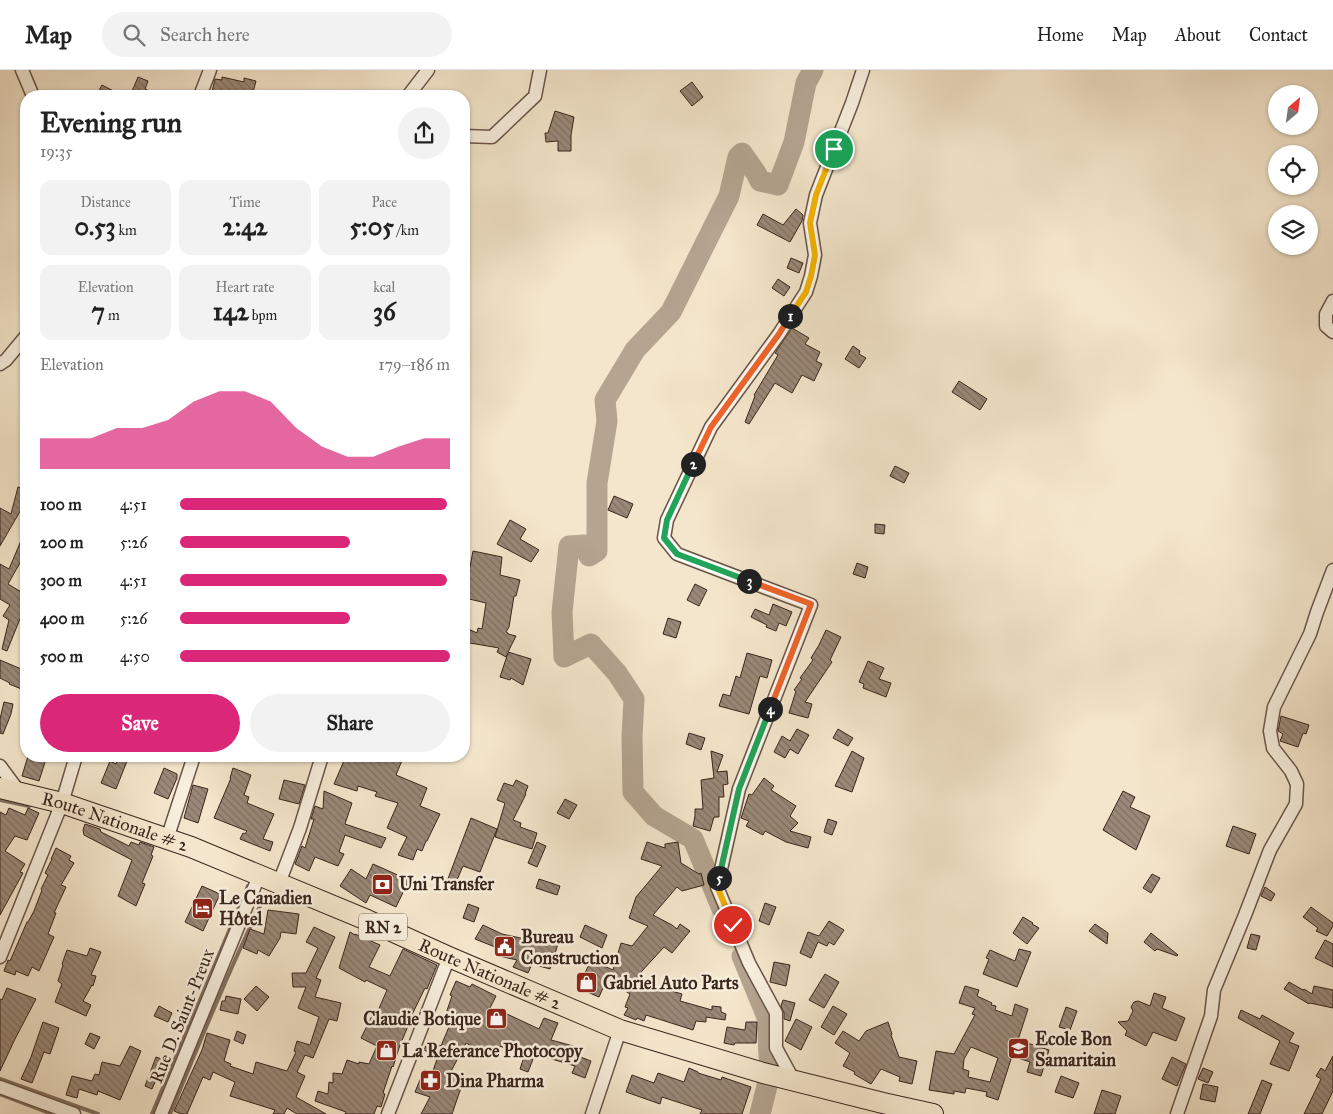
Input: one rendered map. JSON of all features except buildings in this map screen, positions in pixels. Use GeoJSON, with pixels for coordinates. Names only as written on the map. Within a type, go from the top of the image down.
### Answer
{"type":"FeatureCollection","features":[{"type":"Feature","properties":{"kind":"main road","name":"Route Nationale # 2"},"geometry":{"type":"LineString","coordinates":[[0,788],[62,803],[191,847],[367,920],[620,1030],[763,1073],[933,1114]]}},
{"type":"Feature","properties":{"kind":"street"},"geometry":{"type":"LineString","coordinates":[[22,70],[30,90]]}},
{"type":"Feature","properties":{"kind":"street"},"geometry":{"type":"LineString","coordinates":[[202,90],[210,70]]}},
{"type":"Feature","properties":{"kind":"street"},"geometry":{"type":"LineString","coordinates":[[413,90],[428,70]]}},
{"type":"Feature","properties":{"kind":"street"},"geometry":{"type":"LineString","coordinates":[[470,136],[492,137],[535,96],[540,70]]}},
{"type":"Feature","properties":{"kind":"street"},"geometry":{"type":"LineString","coordinates":[[790,1080],[776,1048],[776,1013],[749,963],[717,886],[739,789],[811,604],[677,554],[664,538],[667,520],[711,427],[779,334],[806,292],[815,255],[810,223],[816,195],[852,103],[862,70]]}},
{"type":"Feature","properties":{"kind":"street"},"geometry":{"type":"LineString","coordinates":[[1333,301],[1326,314],[1326,326],[1333,332]]}},
{"type":"Feature","properties":{"kind":"street"},"geometry":{"type":"LineString","coordinates":[[0,364],[6,360],[20,343]]}},
{"type":"Feature","properties":{"kind":"street"},"geometry":{"type":"LineString","coordinates":[[1177,1114],[1210,1016],[1214,990],[1270,850],[1296,804],[1297,784],[1291,770],[1273,748],[1270,731],[1274,708],[1310,634],[1316,612],[1333,570]]}},
{"type":"Feature","properties":{"kind":"street"},"geometry":{"type":"LineString","coordinates":[[0,957],[62,803],[74,762]]}},
{"type":"Feature","properties":{"kind":"street"},"geometry":{"type":"LineString","coordinates":[[167,838],[192,762]]}},
{"type":"Feature","properties":{"kind":"street"},"geometry":{"type":"LineString","coordinates":[[279,883],[300,828],[320,762]]}},
{"type":"Feature","properties":{"kind":"street"},"geometry":{"type":"LineString","coordinates":[[0,766],[20,793]]}},
{"type":"Feature","properties":{"kind":"street","name":"Rue D. Saint-Preux"},"geometry":{"type":"LineString","coordinates":[[161,1114],[259,876]]}},
{"type":"Feature","properties":{"kind":"street"},"geometry":{"type":"LineString","coordinates":[[388,1114],[449,957]]}},
{"type":"Feature","properties":{"kind":"street"},"geometry":{"type":"LineString","coordinates":[[592,1114],[620,1030]]}},
{"type":"Feature","properties":{"kind":"street"},"geometry":{"type":"LineString","coordinates":[[0,1087],[74,1114]]}},
{"type":"Feature","properties":{"kind":"waterway"},"geometry":{"type":"LineString","coordinates":[[722,909],[693,839],[654,816],[633,792],[632,736],[634,699],[617,673],[591,644],[564,657],[562,612],[569,546],[584,545],[589,556],[597,551],[597,483],[607,421],[605,400],[635,350],[671,312],[729,196],[738,157],[742,153],[760,181],[778,185],[794,142],[806,83],[813,70]]}},
{"type":"Feature","properties":{"kind":"waterway"},"geometry":{"type":"LineString","coordinates":[[0,800],[29,806]]}},
{"type":"Feature","properties":{"kind":"waterway"},"geometry":{"type":"LineString","coordinates":[[152,1114],[248,886]]}},
{"type":"Feature","properties":{"kind":"waterway"},"geometry":{"type":"LineString","coordinates":[[170,1114],[227,978],[264,898]]}},
{"type":"Feature","properties":{"kind":"waterway"},"geometry":{"type":"LineString","coordinates":[[742,956],[767,1017],[770,1074],[760,1114]]}},
{"type":"Feature","properties":{"kind":"waterway"},"geometry":{"type":"LineString","coordinates":[[0,1079],[98,1114]]}},
{"type":"Feature","properties":{"kind":"waterway"},"geometry":{"type":"LineString","coordinates":[[0,1094],[52,1114]]}},
{"type":"Feature","properties":{"kind":"place","name":"Uni Transfer"},"geometry":{"type":"Point","coordinates":[383,884]}},
{"type":"Feature","properties":{"kind":"place","name":"Le Canadien Hôtel"},"geometry":{"type":"Point","coordinates":[203,908]}},
{"type":"Feature","properties":{"kind":"place","name":"Bureau Construction"},"geometry":{"type":"Point","coordinates":[505,947]}},
{"type":"Feature","properties":{"kind":"place","name":"Gabriel Auto Parts"},"geometry":{"type":"Point","coordinates":[587,983]}},
{"type":"Feature","properties":{"kind":"place","name":"Claudie Botique"},"geometry":{"type":"Point","coordinates":[497,1019]}},
{"type":"Feature","properties":{"kind":"place","name":"Ecole Bon Samaritain"},"geometry":{"type":"Point","coordinates":[1019,1049]}},
{"type":"Feature","properties":{"kind":"place","name":"La Referance Photocopy"},"geometry":{"type":"Point","coordinates":[386,1051]}},
{"type":"Feature","properties":{"kind":"place","name":"Dina Pharma"},"geometry":{"type":"Point","coordinates":[430,1081]}},
{"type":"Feature","properties":{"kind":"route"},"geometry":{"type":"LineString","coordinates":[[733,925],[717,886],[739,789],[811,604],[677,554],[664,538],[667,520],[711,427],[779,334],[806,292],[815,255],[810,223],[816,195],[834,149]]}}]}
